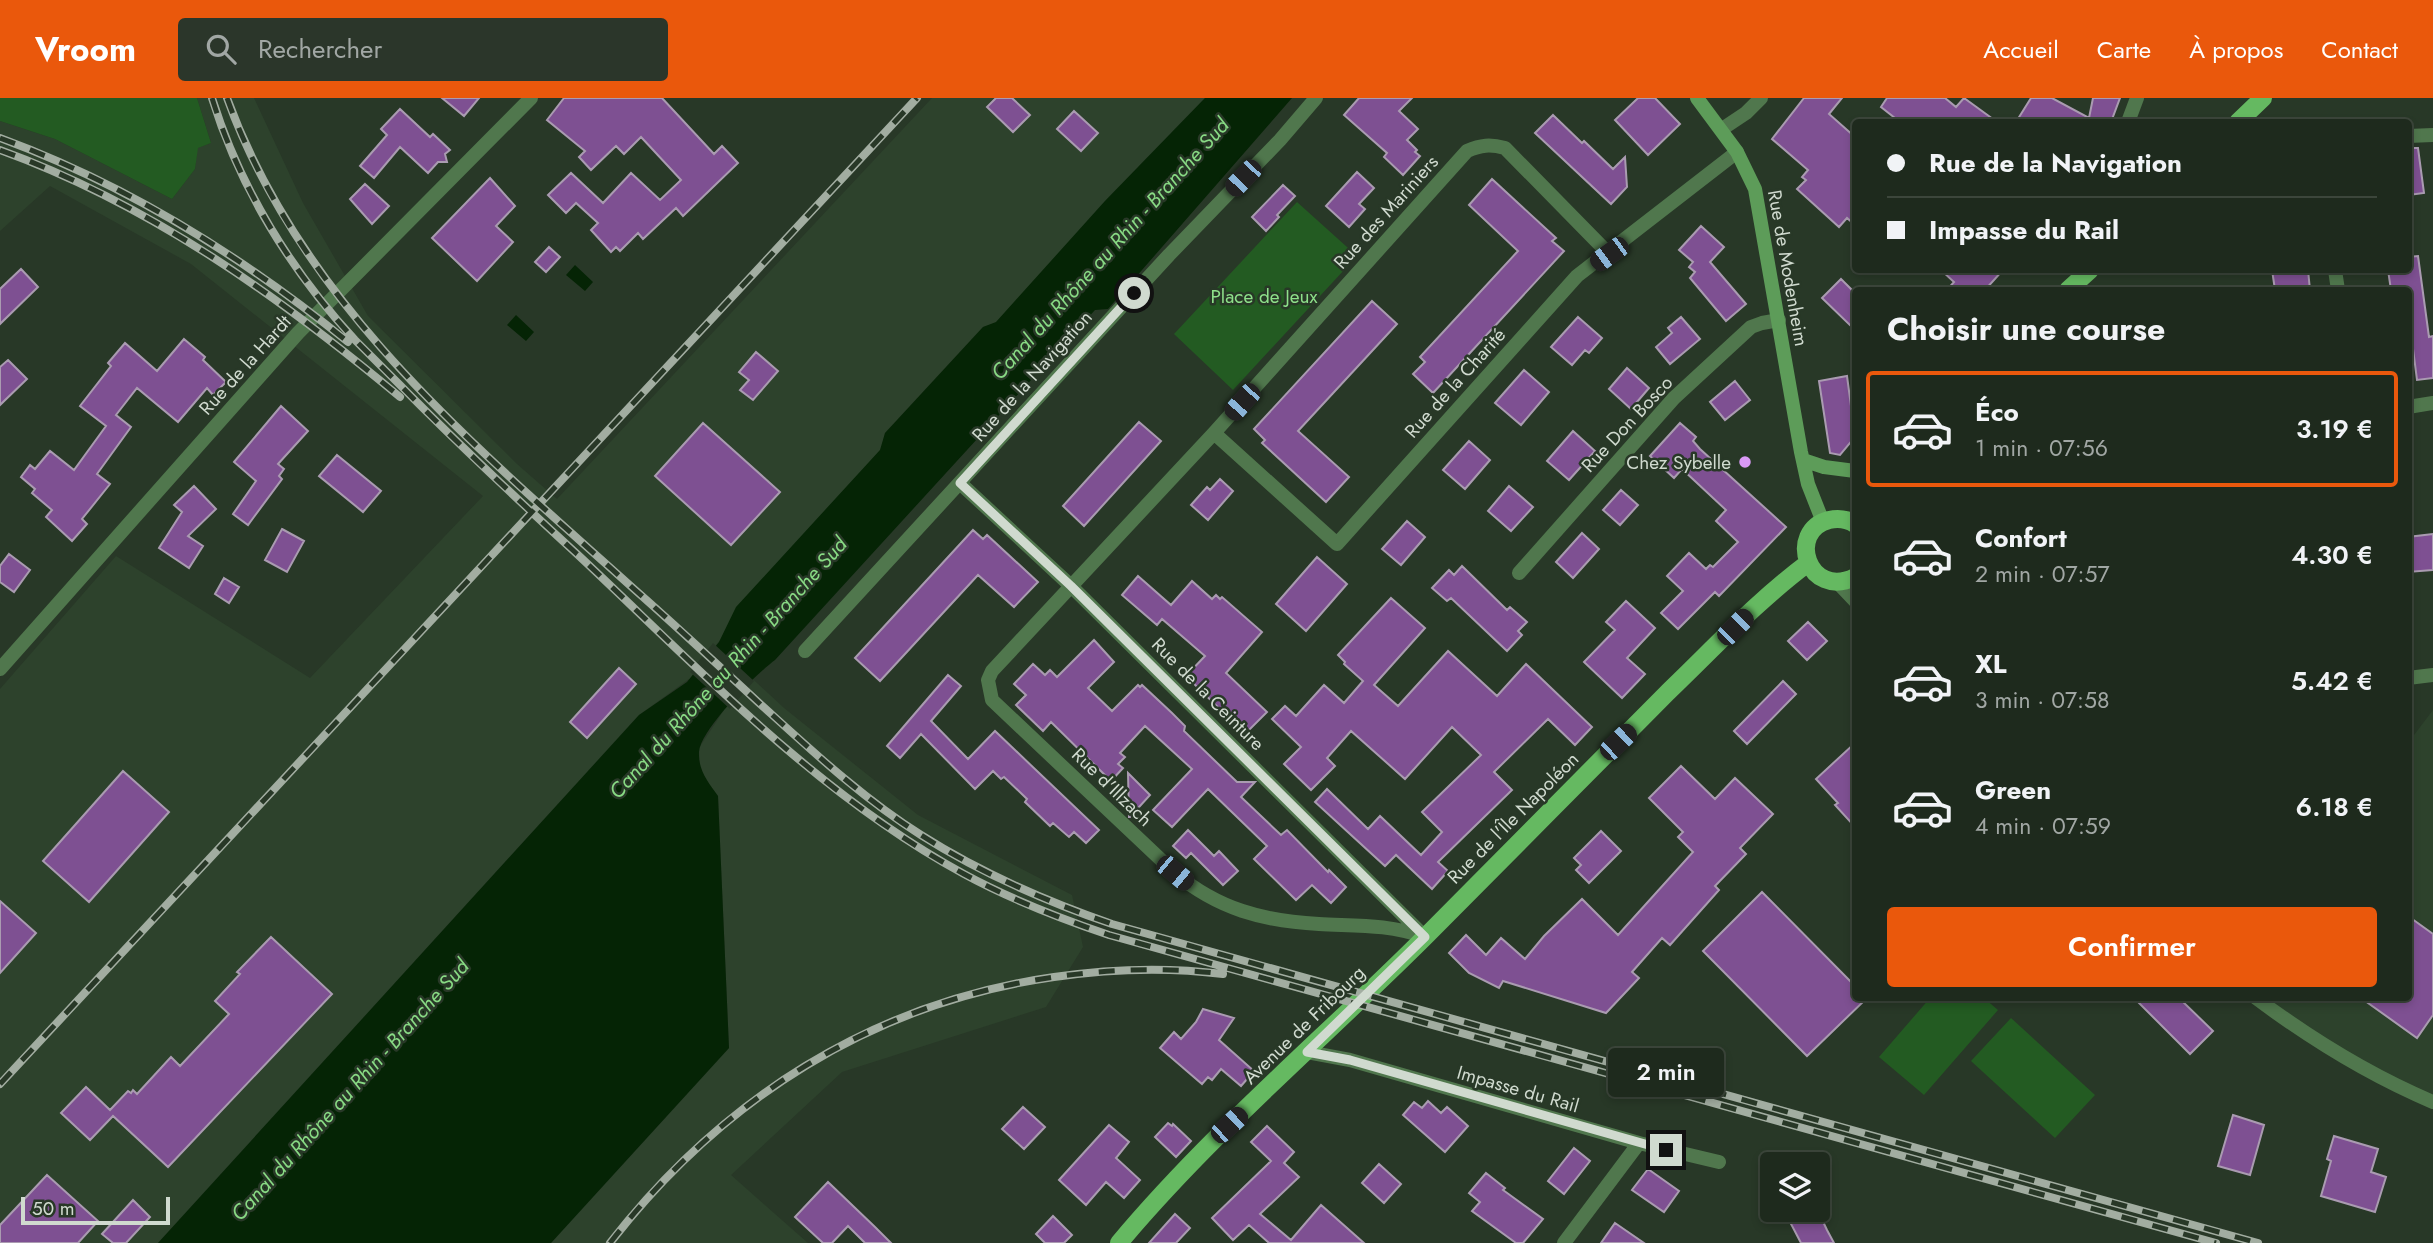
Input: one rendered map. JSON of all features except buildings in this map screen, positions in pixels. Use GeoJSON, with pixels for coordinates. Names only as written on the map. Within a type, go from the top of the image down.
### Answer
{"type":"FeatureCollection","features":[{"type":"Feature","properties":{"kind":"main road","name":"Rue de Modenheim"},"geometry":{"type":"LineString","coordinates":[[1697,98],[1737,152],[1759,202],[1803,460],[1808,484],[1823,522]]}},
{"type":"Feature","properties":{"kind":"main road"},"geometry":{"type":"LineString","coordinates":[[2241,119],[2263,98]]}},
{"type":"Feature","properties":{"kind":"main road"},"geometry":{"type":"LineString","coordinates":[[2071,287],[2087,273]]}},
{"type":"Feature","properties":{"kind":"main road"},"geometry":{"type":"LineString","coordinates":[[1803,460],[1824,467],[1852,471]]}},
{"type":"Feature","properties":{"kind":"main road"},"geometry":{"type":"LineString","coordinates":[[1852,523],[1841,519],[1823,522],[1810,535],[1806,544],[1808,563],[1819,577],[1837,582],[1852,578]]}},
{"type":"Feature","properties":{"kind":"main road","name":"Rue de l'Île Napoléon"},"geometry":{"type":"LineString","coordinates":[[1402,960],[1773,589],[1808,563]]}},
{"type":"Feature","properties":{"kind":"main road","name":"Avenue de Fribourg"},"geometry":{"type":"LineString","coordinates":[[1119,1243],[1229,1125],[1402,960]]}},
{"type":"Feature","properties":{"kind":"street","name":"Rue de la Hardt"},"geometry":{"type":"LineString","coordinates":[[0,669],[299,333],[531,98]]}},
{"type":"Feature","properties":{"kind":"street","name":"Rue de la Navigation"},"geometry":{"type":"LineString","coordinates":[[805,651],[1316,98]]}},
{"type":"Feature","properties":{"kind":"street"},"geometry":{"type":"LineString","coordinates":[[1722,129],[1746,113],[1761,98]]}},
{"type":"Feature","properties":{"kind":"street"},"geometry":{"type":"LineString","coordinates":[[2129,119],[2137,98]]}},
{"type":"Feature","properties":{"kind":"street"},"geometry":{"type":"LineString","coordinates":[[2412,136],[2433,135]]}},
{"type":"Feature","properties":{"kind":"street","name":"Rue des Mariniers"},"geometry":{"type":"LineString","coordinates":[[988,689],[992,671],[1213,433],[1467,151],[1477,146],[1492,144],[1504,148],[1609,254]]}},
{"type":"Feature","properties":{"kind":"street","name":"Rue de la Charité"},"geometry":{"type":"LineString","coordinates":[[1213,433],[1337,544],[1577,276],[1609,254],[1737,152]]}},
{"type":"Feature","properties":{"kind":"street","name":"Rue Don Bosco"},"geometry":{"type":"LineString","coordinates":[[1519,573],[1674,398],[1751,327],[1779,320]]}},
{"type":"Feature","properties":{"kind":"street"},"geometry":{"type":"LineString","coordinates":[[2412,406],[2433,403]]}},
{"type":"Feature","properties":{"kind":"street","name":"Rue de la Ceinture"},"geometry":{"type":"LineString","coordinates":[[960,483],[1071,586],[1425,937]]}},
{"type":"Feature","properties":{"kind":"street"},"geometry":{"type":"LineString","coordinates":[[1837,582],[1852,598]]}},
{"type":"Feature","properties":{"kind":"street"},"geometry":{"type":"LineString","coordinates":[[2412,678],[2433,675]]}},
{"type":"Feature","properties":{"kind":"street","name":"Rue d'Illzach"},"geometry":{"type":"LineString","coordinates":[[988,689],[992,700],[1175,873],[1205,896],[1240,912],[1261,917],[1291,922],[1395,928],[1425,937]]}},
{"type":"Feature","properties":{"kind":"street"},"geometry":{"type":"LineString","coordinates":[[2260,1001],[2341,1056],[2433,1102]]}},
{"type":"Feature","properties":{"kind":"street","name":"Impasse du Rail"},"geometry":{"type":"LineString","coordinates":[[1307,1052],[1350,1060],[1639,1143],[1719,1162]]}},
{"type":"Feature","properties":{"kind":"street"},"geometry":{"type":"LineString","coordinates":[[1564,1243],[1639,1143]]}},
{"type":"Feature","properties":{"kind":"shaded area"},"geometry":{"type":"Polygon","coordinates":[[[197,98],[254,98],[303,203],[368,316],[517,464],[557,499],[932,98],[1205,98],[1105,201],[996,323],[983,327],[885,433],[881,449],[716,645],[784,708],[918,815],[1072,895],[1083,947],[1046,1007],[842,1072],[731,1175],[808,1243],[551,1243],[729,1048],[718,796],[705,779],[700,765],[699,748],[724,710],[689,679],[639,715],[158,1243],[0,1243],[0,689],[116,556],[310,678],[483,496],[191,264],[50,186],[0,231],[0,121],[55,139],[172,199],[195,169],[197,148],[211,143],[197,98]]]}},
{"type":"Feature","properties":{"kind":"shaded area"},"geometry":{"type":"Polygon","coordinates":[[[2433,710],[2433,1102],[2261,1001],[2412,1001],[2412,738],[2433,710]]]}},
{"type":"Feature","properties":{"kind":"green space"},"geometry":{"type":"Polygon","coordinates":[[[0,98],[197,98],[211,143],[198,148],[195,169],[172,199],[55,139],[0,121],[0,98]]]}},
{"type":"Feature","properties":{"kind":"green space","name":"Place de Jeux"},"geometry":{"type":"Polygon","coordinates":[[[1297,202],[1357,256],[1233,390],[1174,334],[1297,202]]]}},
{"type":"Feature","properties":{"kind":"green space"},"geometry":{"type":"Polygon","coordinates":[[[1927,1001],[1988,1001],[1998,1010],[1924,1095],[1879,1057],[1927,1001]]]}},
{"type":"Feature","properties":{"kind":"green space"},"geometry":{"type":"Polygon","coordinates":[[[2011,1018],[2095,1095],[2055,1138],[1971,1061],[2011,1018]]]}},
{"type":"Feature","properties":{"kind":"water","name":"Canal du Rhône au Rhin - Branche Sud"},"geometry":{"type":"Polygon","coordinates":[[[1205,98],[1292,98],[1108,309],[1095,310],[775,660],[755,677],[719,716],[702,742],[700,764],[704,776],[718,796],[729,1048],[551,1243],[158,1243],[639,715],[687,682],[719,642],[736,607],[880,450],[885,433],[983,327],[996,322],[1105,201],[1205,98]]]}},
{"type":"Feature","properties":{"kind":"water"},"geometry":{"type":"Polygon","coordinates":[[[575,265],[593,282],[585,291],[566,275],[575,265]]]}},
{"type":"Feature","properties":{"kind":"water"},"geometry":{"type":"Polygon","coordinates":[[[516,315],[534,332],[526,341],[507,325],[516,315]]]}},
{"type":"Feature","properties":{"kind":"pier"},"geometry":{"type":"Polygon","coordinates":[[[713,643],[754,681],[730,709],[690,672],[713,643]]]}},
{"type":"Feature","properties":{"kind":"railway"},"geometry":{"type":"LineString","coordinates":[[212,98],[237,164],[270,227],[310,286],[355,340],[487,471],[760,726],[858,806],[910,842],[964,874],[1035,908],[1109,935],[2216,1243]]}},
{"type":"Feature","properties":{"kind":"railway"},"geometry":{"type":"LineString","coordinates":[[227,98],[260,173],[300,242],[347,307],[399,368],[514,481],[817,755],[899,821],[967,862],[1062,906],[1112,924],[2258,1243]]}},
{"type":"Feature","properties":{"kind":"railway"},"geometry":{"type":"LineString","coordinates":[[0,1084],[917,98]]}},
{"type":"Feature","properties":{"kind":"railway"},"geometry":{"type":"LineString","coordinates":[[0,138],[94,178],[183,226],[267,281],[348,342]]}},
{"type":"Feature","properties":{"kind":"railway"},"geometry":{"type":"LineString","coordinates":[[0,150],[55,172],[160,225],[260,289],[400,397]]}},
{"type":"Feature","properties":{"kind":"railway"},"geometry":{"type":"LineString","coordinates":[[610,1243],[654,1191],[701,1144],[752,1102],[806,1066],[863,1035],[924,1009],[987,990],[1054,977],[1138,970],[1223,974]]}},
{"type":"Feature","properties":{"kind":"place","name":"Chez Sybelle"},"geometry":{"type":"Point","coordinates":[1745,462]}},
{"type":"Feature","properties":{"kind":"route"},"geometry":{"type":"LineString","coordinates":[[1134,293],[960,483],[1071,586],[1425,937],[1307,1052],[1350,1060],[1666,1150]]}}]}
